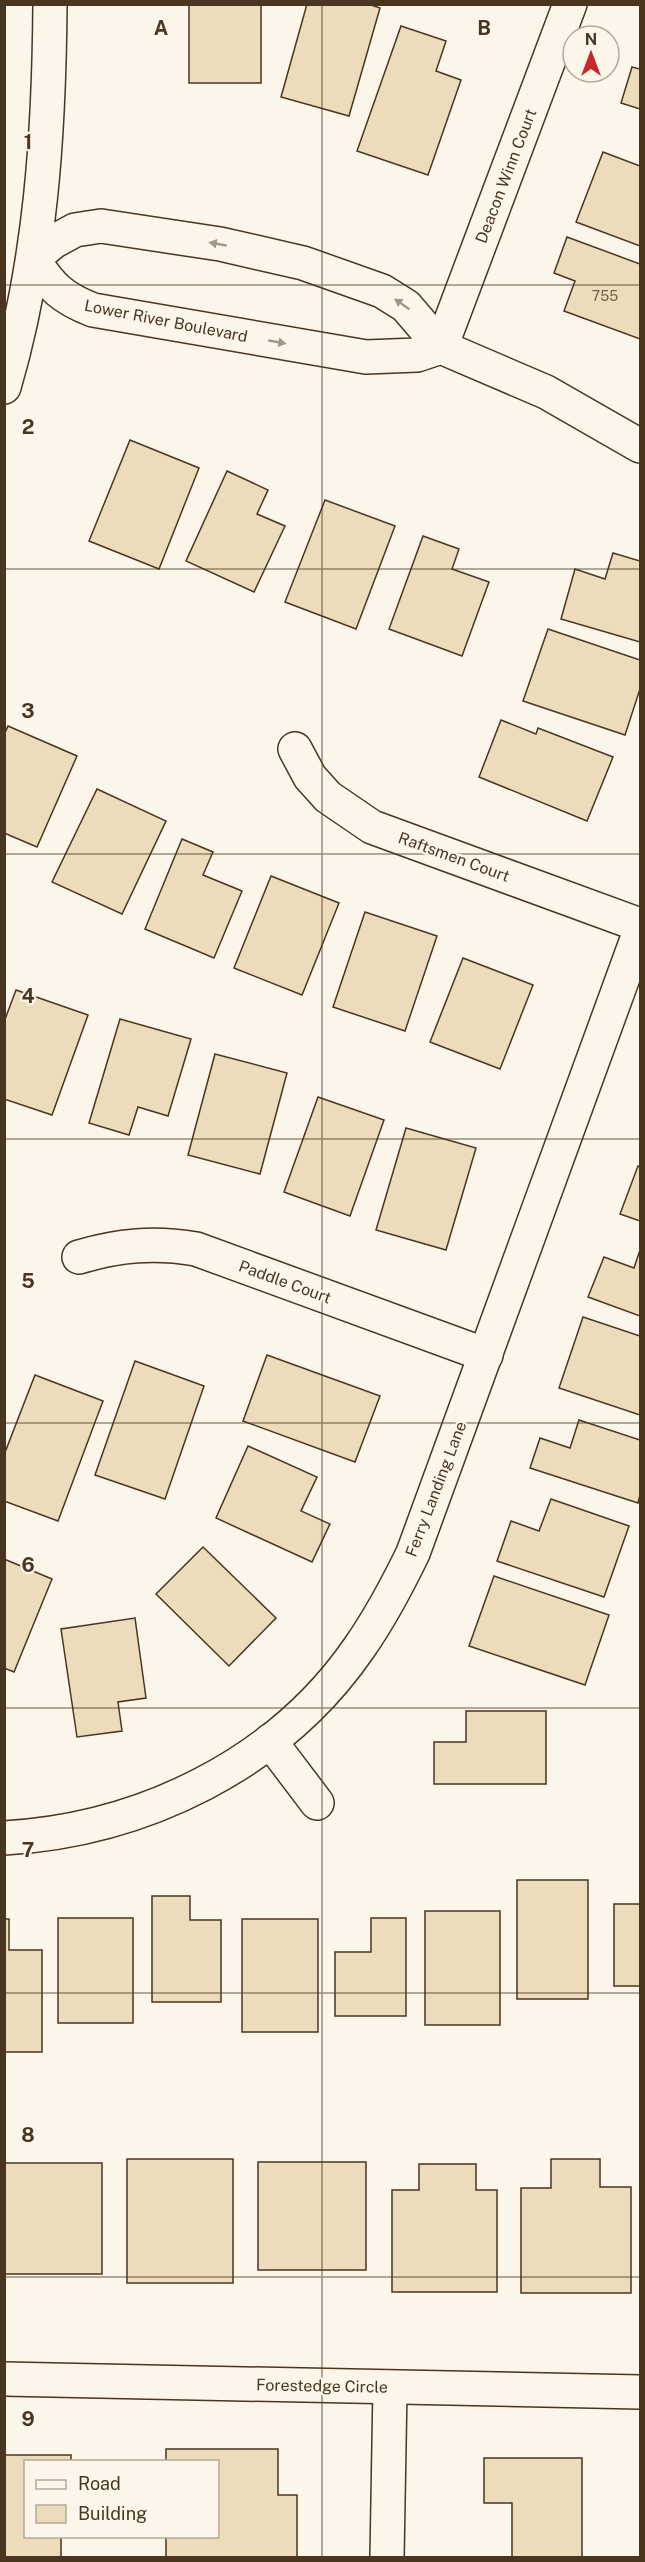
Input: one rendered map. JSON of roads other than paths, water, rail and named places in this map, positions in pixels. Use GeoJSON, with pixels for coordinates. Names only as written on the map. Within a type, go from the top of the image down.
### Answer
{"type":"FeatureCollection","features":[{"type":"Feature","properties":{"kind":"street"},"geometry":{"type":"LineString","coordinates":[[4,387],[20,328],[33,259],[48,139],[50,4]]}},
{"type":"Feature","properties":{"kind":"street","name":"Deacon Winn Court"},"geometry":{"type":"LineString","coordinates":[[441,347],[570,4]]}},
{"type":"Feature","properties":{"kind":"street"},"geometry":{"type":"LineString","coordinates":[[33,259],[53,242],[75,230],[101,226],[252,251],[303,263],[382,291],[406,306],[441,347],[546,392],[640,446]]}},
{"type":"Feature","properties":{"kind":"street","name":"Lower River Boulevard"},"geometry":{"type":"LineString","coordinates":[[33,259],[48,282],[68,300],[93,310],[366,357],[417,355],[441,347]]}},
{"type":"Feature","properties":{"kind":"street","name":"Raftsmen Court"},"geometry":{"type":"LineString","coordinates":[[295,749],[310,777],[328,797],[372,827],[640,925]]}},
{"type":"Feature","properties":{"kind":"street","name":"Ferry Landing Lane"},"geometry":{"type":"LineString","coordinates":[[4,1838],[76,1829],[153,1807],[223,1773],[292,1724],[359,1649],[397,1586],[413,1553],[640,931]]}},
{"type":"Feature","properties":{"kind":"street","name":"Paddle Court"},"geometry":{"type":"LineString","coordinates":[[79,1257],[134,1244],[165,1244],[196,1250],[486,1355]]}},
{"type":"Feature","properties":{"kind":"street"},"geometry":{"type":"LineString","coordinates":[[270,1741],[317,1803]]}},
{"type":"Feature","properties":{"kind":"street","name":"Forestedge Circle"},"geometry":{"type":"LineString","coordinates":[[4,2379],[640,2392]]}},
{"type":"Feature","properties":{"kind":"street"},"geometry":{"type":"LineString","coordinates":[[387,2558],[390,2388]]}}]}
